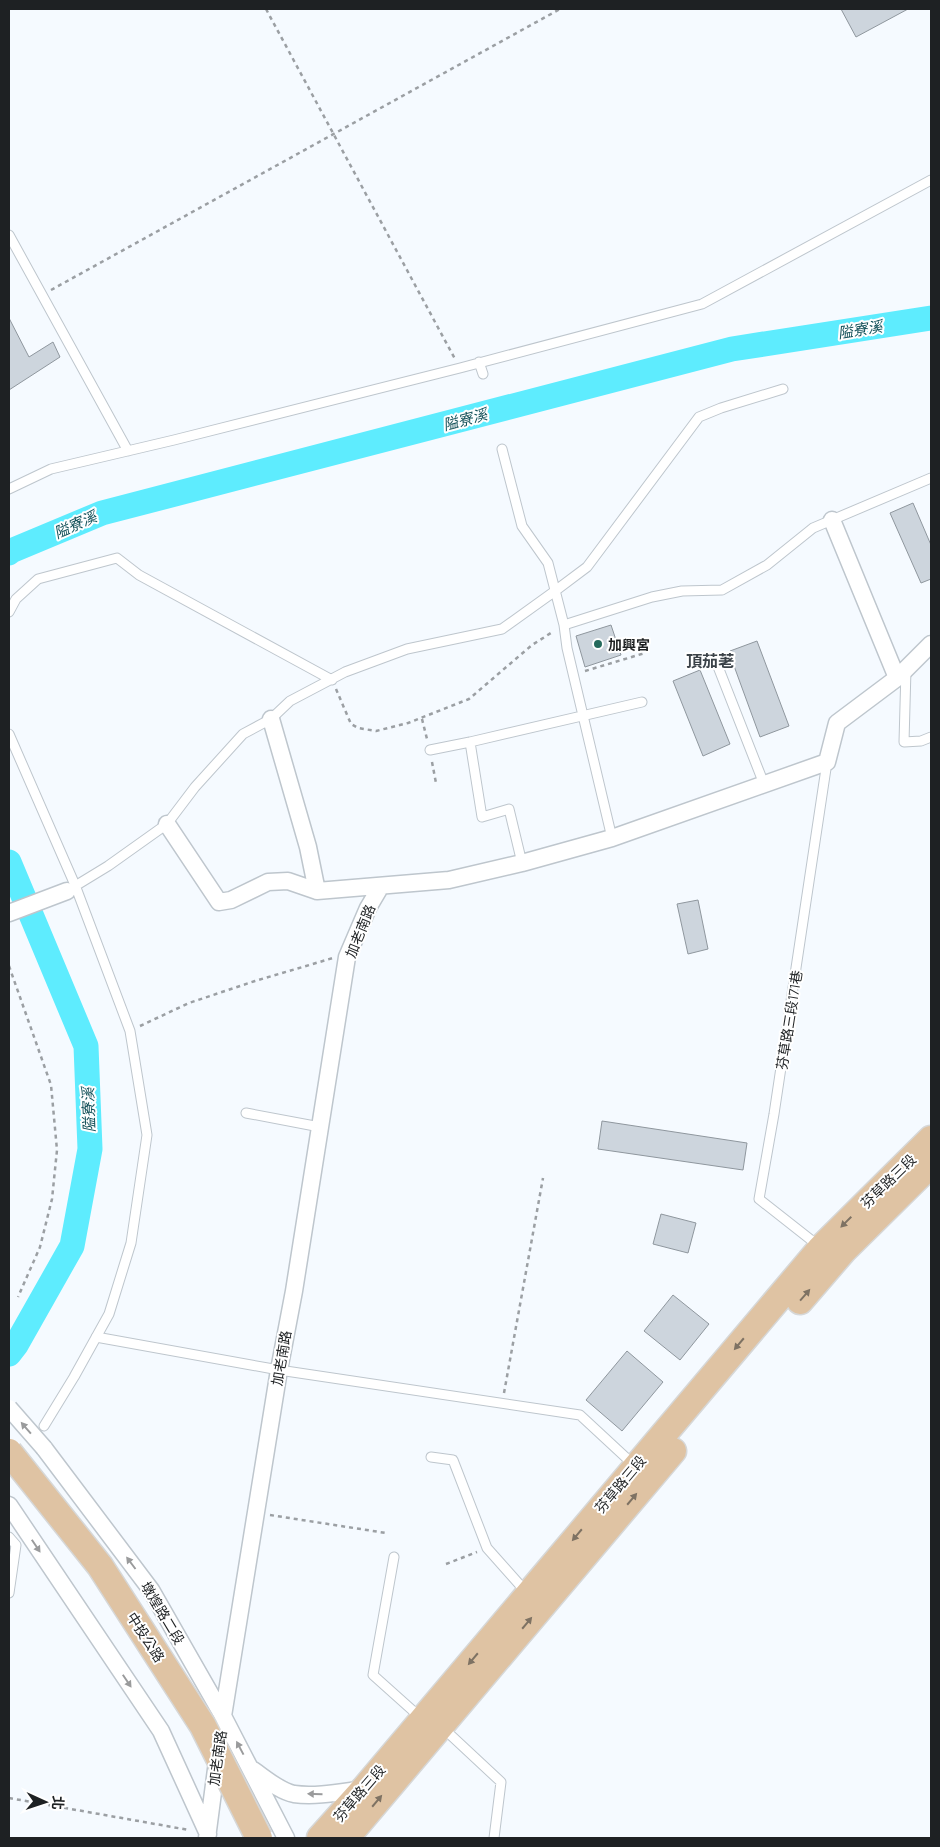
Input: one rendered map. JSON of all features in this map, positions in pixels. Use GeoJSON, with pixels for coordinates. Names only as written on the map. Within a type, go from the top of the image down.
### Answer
{"type":"FeatureCollection","features":[{"type":"Feature","properties":{"kind":"main road","name":"芬草路三段"},"geometry":{"type":"LineString","coordinates":[[346,1838],[528,1594],[821,1248],[931,1139]]}},
{"type":"Feature","properties":{"kind":"main road","name":"芬草路三段"},"geometry":{"type":"LineString","coordinates":[[320,1838],[364,1789],[431,1723],[843,1251],[931,1164]]}},
{"type":"Feature","properties":{"kind":"main road","name":"中投公路"},"geometry":{"type":"LineString","coordinates":[[9,1452],[100,1566],[203,1726],[259,1838]]}},
{"type":"Feature","properties":{"kind":"main road","name":"中投公路"},"geometry":{"type":"LineString","coordinates":[[9,1477],[87,1575],[189,1735],[242,1838]]}},
{"type":"Feature","properties":{"kind":"street"},"geometry":{"type":"LineString","coordinates":[[832,520],[902,673]]}},
{"type":"Feature","properties":{"kind":"street"},"geometry":{"type":"LineString","coordinates":[[166,824],[219,902],[231,900],[268,882],[288,881],[317,891],[449,880],[612,838],[827,762],[838,723],[902,673],[931,644]]}},
{"type":"Feature","properties":{"kind":"street"},"geometry":{"type":"LineString","coordinates":[[271,719],[308,847],[317,891]]}},
{"type":"Feature","properties":{"kind":"street","name":"加老南路"},"geometry":{"type":"LineString","coordinates":[[208,1837],[223,1716],[348,957],[368,908],[381,886]]}},
{"type":"Feature","properties":{"kind":"street"},"geometry":{"type":"LineString","coordinates":[[9,912],[71,888]]}},
{"type":"Feature","properties":{"kind":"street","name":"墩煌路二段"},"geometry":{"type":"LineString","coordinates":[[9,1408],[44,1448],[151,1590],[223,1716],[286,1838]]}},
{"type":"Feature","properties":{"kind":"street"},"geometry":{"type":"LineString","coordinates":[[9,1506],[161,1731],[208,1837]]}},
{"type":"Feature","properties":{"kind":"street"},"geometry":{"type":"LineString","coordinates":[[250,1767],[273,1784],[292,1794],[328,1794],[364,1789]]}},
{"type":"Feature","properties":{"kind":"lane"},"geometry":{"type":"LineString","coordinates":[[9,489],[51,468],[128,451],[460,368],[702,304],[931,180]]}},
{"type":"Feature","properties":{"kind":"lane"},"geometry":{"type":"LineString","coordinates":[[9,235],[128,451]]}},
{"type":"Feature","properties":{"kind":"lane"},"geometry":{"type":"LineString","coordinates":[[478,362],[483,374]]}},
{"type":"Feature","properties":{"kind":"lane"},"geometry":{"type":"LineString","coordinates":[[71,888],[108,866],[166,824],[195,787],[244,734],[271,719],[290,701],[345,672],[407,649],[502,628],[555,591],[586,567],[699,417],[721,408],[783,390]]}},
{"type":"Feature","properties":{"kind":"lane"},"geometry":{"type":"LineString","coordinates":[[502,449],[522,526],[548,563],[564,625],[612,838]]}},
{"type":"Feature","properties":{"kind":"lane"},"geometry":{"type":"LineString","coordinates":[[564,625],[652,596],[682,591],[722,590],[767,565],[813,528],[931,478]]}},
{"type":"Feature","properties":{"kind":"lane"},"geometry":{"type":"LineString","coordinates":[[9,612],[16,599],[38,579],[117,558],[139,575],[332,680]]}},
{"type":"Feature","properties":{"kind":"lane"},"geometry":{"type":"LineString","coordinates":[[715,659],[764,784]]}},
{"type":"Feature","properties":{"kind":"lane"},"geometry":{"type":"LineString","coordinates":[[902,673],[904,742],[921,742],[931,737]]}},
{"type":"Feature","properties":{"kind":"lane"},"geometry":{"type":"LineString","coordinates":[[430,750],[642,702]]}},
{"type":"Feature","properties":{"kind":"lane"},"geometry":{"type":"LineString","coordinates":[[9,734],[130,1030],[147,1135],[130,1243],[109,1314],[44,1426]]}},
{"type":"Feature","properties":{"kind":"lane"},"geometry":{"type":"LineString","coordinates":[[470,742],[482,817],[509,809],[522,862]]}},
{"type":"Feature","properties":{"kind":"lane","name":"芬草路三段171巷"},"geometry":{"type":"LineString","coordinates":[[821,1248],[759,1200],[774,1114],[827,762]]}},
{"type":"Feature","properties":{"kind":"lane"},"geometry":{"type":"LineString","coordinates":[[246,1113],[320,1127]]}},
{"type":"Feature","properties":{"kind":"lane"},"geometry":{"type":"LineString","coordinates":[[96,1337],[279,1370],[580,1415],[636,1466]]}},
{"type":"Feature","properties":{"kind":"lane"},"geometry":{"type":"LineString","coordinates":[[431,1456],[453,1460],[488,1548],[528,1594]]}},
{"type":"Feature","properties":{"kind":"lane"},"geometry":{"type":"LineString","coordinates":[[9,1537],[16,1545],[9,1593]]}},
{"type":"Feature","properties":{"kind":"lane"},"geometry":{"type":"LineString","coordinates":[[394,1557],[373,1675],[501,1782],[494,1838]]}},
{"type":"Feature","properties":{"kind":"path"},"geometry":{"type":"LineString","coordinates":[[266,9],[460,368]]}},
{"type":"Feature","properties":{"kind":"path"},"geometry":{"type":"LineString","coordinates":[[41,295],[560,9]]}},
{"type":"Feature","properties":{"kind":"path"},"geometry":{"type":"LineString","coordinates":[[332,680],[351,724],[358,728],[376,731],[422,719],[469,699],[532,645],[564,625]]}},
{"type":"Feature","properties":{"kind":"path"},"geometry":{"type":"LineString","coordinates":[[574,674],[645,653]]}},
{"type":"Feature","properties":{"kind":"path"},"geometry":{"type":"LineString","coordinates":[[130,1030],[189,1004],[254,981],[337,957],[348,957]]}},
{"type":"Feature","properties":{"kind":"path"},"geometry":{"type":"LineString","coordinates":[[9,966],[51,1085],[57,1150],[52,1199],[40,1247],[18,1297]]}},
{"type":"Feature","properties":{"kind":"path"},"geometry":{"type":"LineString","coordinates":[[502,1404],[543,1178]]}},
{"type":"Feature","properties":{"kind":"path"},"geometry":{"type":"LineString","coordinates":[[256,1513],[386,1533]]}},
{"type":"Feature","properties":{"kind":"path"},"geometry":{"type":"LineString","coordinates":[[446,1564],[488,1548]]}},
{"type":"Feature","properties":{"kind":"path"},"geometry":{"type":"LineString","coordinates":[[9,1798],[208,1837]]}},
{"type":"Feature","properties":{"kind":"building"},"geometry":{"type":"Polygon","coordinates":[[[841,9],[908,9],[856,37],[841,9]]]}},
{"type":"Feature","properties":{"kind":"building"},"geometry":{"type":"Polygon","coordinates":[[[9,318],[29,357],[53,342],[60,357],[9,390],[9,318]]]}},
{"type":"Feature","properties":{"kind":"building"},"geometry":{"type":"Polygon","coordinates":[[[913,503],[931,545],[931,579],[921,583],[890,513],[913,503]]]}},
{"type":"Feature","properties":{"kind":"building","name":"加興宮"},"geometry":{"type":"Polygon","coordinates":[[[611,625],[621,655],[585,667],[576,636],[611,625]]]}},
{"type":"Feature","properties":{"kind":"building"},"geometry":{"type":"Polygon","coordinates":[[[757,641],[789,726],[760,737],[730,655],[730,651],[757,641]]]}},
{"type":"Feature","properties":{"kind":"building"},"geometry":{"type":"Polygon","coordinates":[[[700,670],[730,744],[703,756],[673,681],[700,670]]]}},
{"type":"Feature","properties":{"kind":"building"},"geometry":{"type":"Polygon","coordinates":[[[698,900],[708,949],[688,954],[677,904],[698,900]]]}},
{"type":"Feature","properties":{"kind":"building"},"geometry":{"type":"Polygon","coordinates":[[[602,1121],[747,1143],[743,1170],[598,1149],[602,1121]]]}},
{"type":"Feature","properties":{"kind":"building"},"geometry":{"type":"Polygon","coordinates":[[[661,1214],[696,1223],[688,1253],[653,1244],[661,1214]]]}},
{"type":"Feature","properties":{"kind":"building"},"geometry":{"type":"Polygon","coordinates":[[[673,1295],[709,1324],[680,1360],[644,1331],[673,1295]]]}},
{"type":"Feature","properties":{"kind":"building"},"geometry":{"type":"Polygon","coordinates":[[[627,1351],[663,1382],[622,1431],[586,1400],[627,1351]]]}},
{"type":"Feature","properties":{"kind":"waterway","name":"隘寮溪"},"geometry":{"type":"LineString","coordinates":[[9,553],[102,513],[732,349],[931,318]]}},
{"type":"Feature","properties":{"kind":"waterway","name":"隘寮溪"},"geometry":{"type":"LineString","coordinates":[[9,862],[86,1046],[90,1149],[72,1246],[16,1345],[9,1354]]}},
{"type":"Feature","properties":{"kind":"place","name":"加興宮"},"geometry":{"type":"Point","coordinates":[598,644]}},
{"type":"Feature","properties":{"kind":"district","name":"頂茄荖"},"geometry":{"type":"Point","coordinates":[710,660]}}]}
